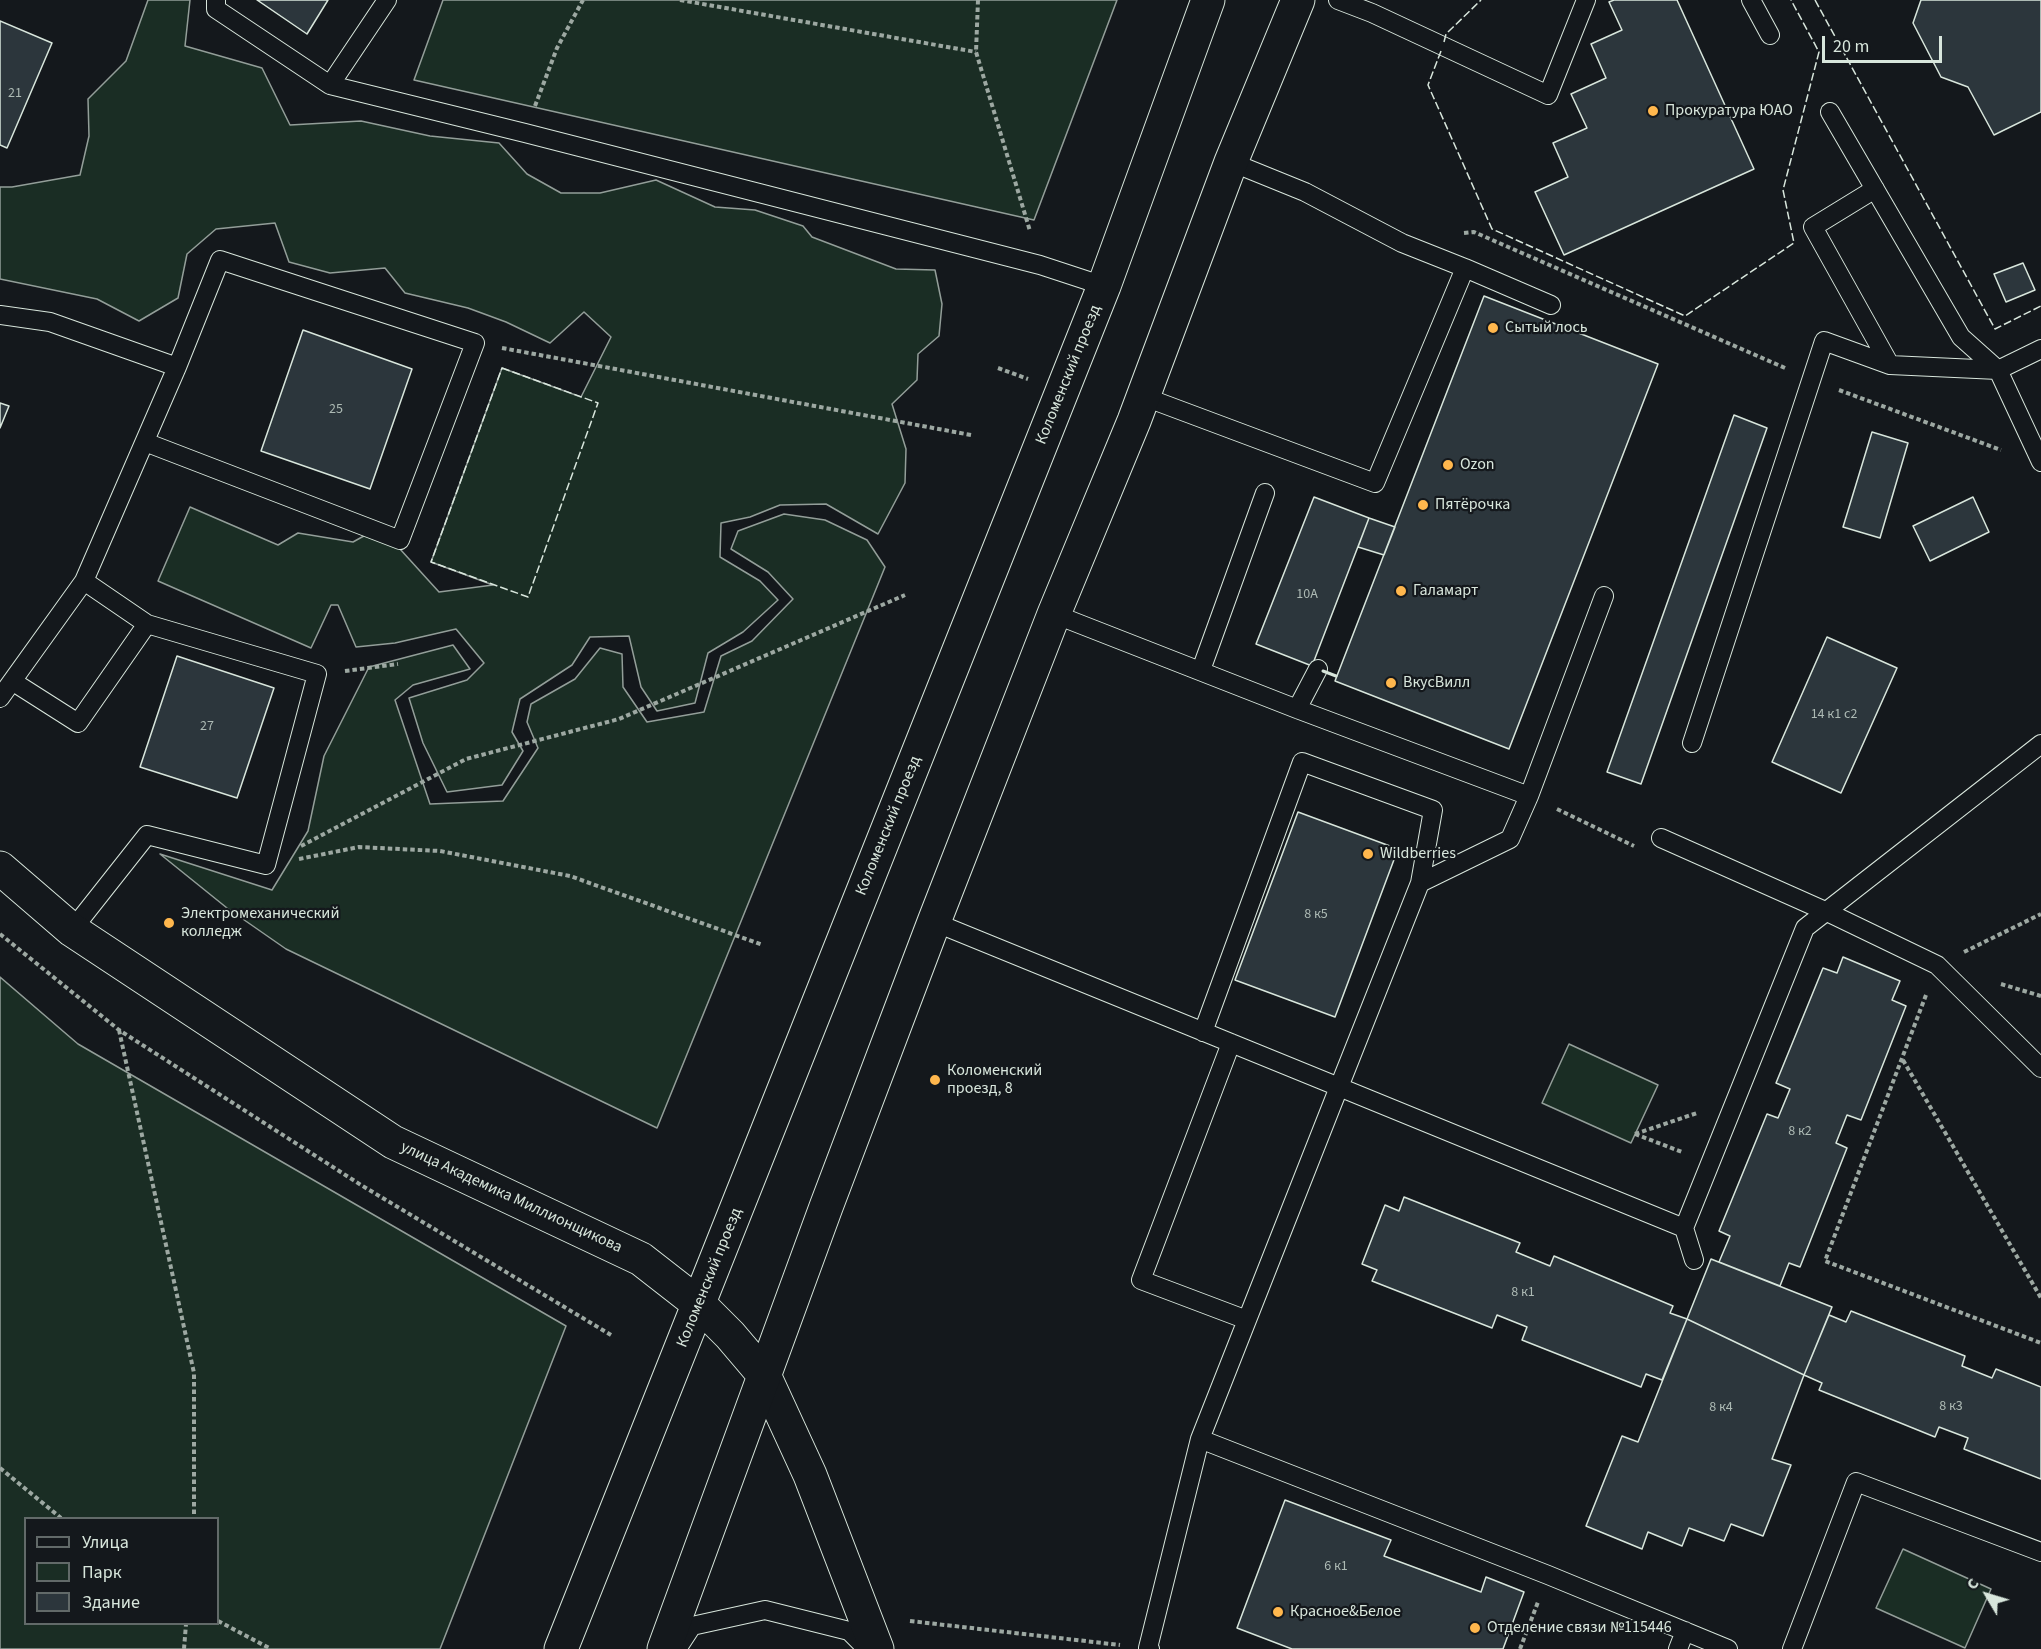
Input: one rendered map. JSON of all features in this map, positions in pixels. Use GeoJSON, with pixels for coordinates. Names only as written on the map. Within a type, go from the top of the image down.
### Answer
{"type":"FeatureCollection","features":[{"type":"Feature","properties":{"kind":"main road","name":"Коломенский проезд"},"geometry":{"type":"LineString","coordinates":[[561,1649],[700,1305],[1104,286],[1208,0]]}},
{"type":"Feature","properties":{"kind":"main road"},"geometry":{"type":"LineString","coordinates":[[664,1649],[934,922],[1142,396],[1231,162],[1298,0]]}},
{"type":"Feature","properties":{"kind":"main road","name":"улица Академика Миллионщикова"},"geometry":{"type":"LineString","coordinates":[[0,868],[72,930],[393,1142],[641,1259],[700,1305],[730,1335],[764,1375],[810,1475],[877,1649]]}},
{"type":"Feature","properties":{"kind":"lane"},"geometry":{"type":"LineString","coordinates":[[216,0],[216,9],[330,85],[1040,265],[1104,286]]}},
{"type":"Feature","properties":{"kind":"lane"},"geometry":{"type":"LineString","coordinates":[[330,85],[387,0]]}},
{"type":"Feature","properties":{"kind":"lane"},"geometry":{"type":"LineString","coordinates":[[1338,0],[1372,13],[1548,95],[1586,0]]}},
{"type":"Feature","properties":{"kind":"lane"},"geometry":{"type":"LineString","coordinates":[[1751,0],[1770,35]]}},
{"type":"Feature","properties":{"kind":"lane"},"geometry":{"type":"LineString","coordinates":[[1830,112],[1961,337],[1998,370],[2041,462]]}},
{"type":"Feature","properties":{"kind":"lane"},"geometry":{"type":"LineString","coordinates":[[1231,162],[1305,192],[1402,243],[1465,267],[1551,305]]}},
{"type":"Feature","properties":{"kind":"lane"},"geometry":{"type":"LineString","coordinates":[[1875,189],[1813,227],[1890,364]]}},
{"type":"Feature","properties":{"kind":"lane"},"geometry":{"type":"LineString","coordinates":[[0,698],[84,581],[177,367],[220,260],[475,343],[400,540],[145,442]]}},
{"type":"Feature","properties":{"kind":"lane"},"geometry":{"type":"LineString","coordinates":[[1142,396],[1376,483],[1465,267]]}},
{"type":"Feature","properties":{"kind":"lane"},"geometry":{"type":"LineString","coordinates":[[0,315],[50,322],[177,367]]}},
{"type":"Feature","properties":{"kind":"lane"},"geometry":{"type":"LineString","coordinates":[[1692,742],[1824,341],[1890,364],[1998,370],[2041,349]]}},
{"type":"Feature","properties":{"kind":"lane"},"geometry":{"type":"LineString","coordinates":[[1201,670],[1265,493]]}},
{"type":"Feature","properties":{"kind":"lane"},"geometry":{"type":"LineString","coordinates":[[72,930],[147,835],[266,866],[317,675],[147,624],[84,581]]}},
{"type":"Feature","properties":{"kind":"lane"},"geometry":{"type":"LineString","coordinates":[[1420,883],[1510,839],[1529,796],[1604,596]]}},
{"type":"Feature","properties":{"kind":"lane"},"geometry":{"type":"LineString","coordinates":[[1054,614],[1529,796]]}},
{"type":"Feature","properties":{"kind":"lane"},"geometry":{"type":"LineString","coordinates":[[12,681],[78,723],[147,624]]}},
{"type":"Feature","properties":{"kind":"lane"},"geometry":{"type":"LineString","coordinates":[[1297,709],[1318,669]]}},
{"type":"Feature","properties":{"kind":"lane"},"geometry":{"type":"LineString","coordinates":[[1694,1260],[1684,1228],[1805,928],[2041,744]]}},
{"type":"Feature","properties":{"kind":"lane"},"geometry":{"type":"LineString","coordinates":[[1149,1649],[1200,1439],[1420,883],[1433,810],[1302,762],[1203,1032]]}},
{"type":"Feature","properties":{"kind":"lane"},"geometry":{"type":"LineString","coordinates":[[1661,838],[1825,911],[1937,965],[2041,1068]]}},
{"type":"Feature","properties":{"kind":"lane"},"geometry":{"type":"LineString","coordinates":[[934,922],[1684,1228]]}},
{"type":"Feature","properties":{"kind":"lane"},"geometry":{"type":"LineString","coordinates":[[1231,1043],[1141,1280],[1247,1320]]}},
{"type":"Feature","properties":{"kind":"lane"},"geometry":{"type":"LineString","coordinates":[[1200,1439],[1548,1575],[1728,1649]]}},
{"type":"Feature","properties":{"kind":"lane"},"geometry":{"type":"LineString","coordinates":[[1792,1649],[1857,1482],[2041,1552]]}},
{"type":"Feature","properties":{"kind":"lane"},"geometry":{"type":"LineString","coordinates":[[677,1649],[692,1626],[765,1610],[849,1631],[867,1649]]}},
{"type":"Feature","properties":{"kind":"lane"},"geometry":{"type":"LineString","coordinates":[[1678,1649],[1685,1631]]}},
{"type":"Feature","properties":{"kind":"path"},"geometry":{"type":"LineString","coordinates":[[525,133],[557,48],[583,0]]}},
{"type":"Feature","properties":{"kind":"path"},"geometry":{"type":"LineString","coordinates":[[680,0],[976,52]]}},
{"type":"Feature","properties":{"kind":"path"},"geometry":{"type":"LineString","coordinates":[[978,0],[976,52],[1040,265]]}},
{"type":"Feature","properties":{"kind":"path"},"geometry":{"type":"LineString","coordinates":[[1473,232],[1812,380],[2008,452]]}},
{"type":"Feature","properties":{"kind":"path"},"geometry":{"type":"LineString","coordinates":[[475,343],[971,435]]}},
{"type":"Feature","properties":{"kind":"path"},"geometry":{"type":"LineString","coordinates":[[266,866],[466,759],[619,719],[905,595]]}},
{"type":"Feature","properties":{"kind":"path"},"geometry":{"type":"LineString","coordinates":[[317,675],[399,664]]}},
{"type":"Feature","properties":{"kind":"path"},"geometry":{"type":"LineString","coordinates":[[266,866],[359,847],[440,850],[570,876],[763,945]]}},
{"type":"Feature","properties":{"kind":"path"},"geometry":{"type":"LineString","coordinates":[[2041,914],[1937,965],[1825,1261],[2041,1343]]}},
{"type":"Feature","properties":{"kind":"path"},"geometry":{"type":"LineString","coordinates":[[0,934],[119,1030],[362,1185],[611,1335]]}},
{"type":"Feature","properties":{"kind":"path"},"geometry":{"type":"LineString","coordinates":[[119,1030],[194,1373],[195,1517]]}},
{"type":"Feature","properties":{"kind":"path"},"geometry":{"type":"LineString","coordinates":[[1903,1059],[2041,1298]]}},
{"type":"Feature","properties":{"kind":"path"},"geometry":{"type":"LineString","coordinates":[[1710,1164],[1635,1134],[1736,1099]]}},
{"type":"Feature","properties":{"kind":"path"},"geometry":{"type":"LineString","coordinates":[[0,1468],[60,1517]]}},
{"type":"Feature","properties":{"kind":"path"},"geometry":{"type":"LineString","coordinates":[[1520,1649],[1548,1575]]}},
{"type":"Feature","properties":{"kind":"path"},"geometry":{"type":"LineString","coordinates":[[910,1621],[1149,1649]]}},
{"type":"Feature","properties":{"kind":"path"},"geometry":{"type":"LineString","coordinates":[[219,1622],[271,1649]]}},
{"type":"Feature","properties":{"kind":"path"},"geometry":{"type":"LineString","coordinates":[[184,1649],[186,1625]]}},
{"type":"Feature","properties":{"kind":"green space"},"geometry":{"type":"Polygon","coordinates":[[[148,0],[190,0],[185,46],[262,68],[290,125],[361,121],[430,136],[499,143],[527,174],[561,193],[600,193],[656,180],[715,207],[755,210],[803,226],[812,237],[896,269],[935,270],[942,304],[939,336],[918,354],[917,380],[892,404],[906,449],[905,483],[878,534],[826,504],[780,505],[750,517],[721,523],[720,557],[760,581],[778,600],[743,632],[708,653],[695,703],[657,711],[641,687],[629,636],[590,637],[572,665],[520,699],[512,732],[523,751],[502,785],[447,792],[423,743],[409,698],[467,680],[484,663],[456,629],[395,643],[356,647],[338,605],[331,605],[311,648],[158,581],[190,507],[278,545],[298,533],[353,542],[380,527],[439,592],[493,585],[431,562],[502,368],[581,397],[611,337],[584,312],[550,343],[506,322],[468,308],[405,293],[385,268],[330,273],[289,262],[275,223],[216,229],[187,254],[178,298],[139,321],[97,299],[0,279],[0,187],[80,175],[89,136],[88,99],[126,61],[148,0]]]}},
{"type":"Feature","properties":{"kind":"green space"},"geometry":{"type":"Polygon","coordinates":[[[443,0],[1117,0],[1034,220],[414,80],[443,0]]]}},
{"type":"Feature","properties":{"kind":"green space"},"geometry":{"type":"Polygon","coordinates":[[[784,514],[825,520],[867,540],[885,567],[657,1128],[286,949],[227,908],[160,854],[272,890],[308,831],[324,756],[369,667],[453,645],[470,669],[413,685],[395,700],[430,804],[503,801],[538,748],[527,722],[531,704],[575,679],[600,648],[622,654],[623,687],[647,722],[704,712],[721,656],[752,641],[793,599],[768,572],[731,549],[738,531],[784,514]]]}},
{"type":"Feature","properties":{"kind":"green space"},"geometry":{"type":"Polygon","coordinates":[[[0,977],[78,1044],[566,1326],[440,1649],[0,1649],[0,977]]]}},
{"type":"Feature","properties":{"kind":"green space"},"geometry":{"type":"Polygon","coordinates":[[[1569,1044],[1658,1085],[1631,1143],[1542,1103],[1569,1044]]]}},
{"type":"Feature","properties":{"kind":"green space"},"geometry":{"type":"Polygon","coordinates":[[[1903,1549],[1991,1589],[1965,1648],[1876,1608],[1903,1549]]]}},
{"type":"Feature","properties":{"kind":"building"},"geometry":{"type":"Polygon","coordinates":[[[257,0],[328,0],[307,34],[257,0]]]}},
{"type":"Feature","properties":{"kind":"building","name":"Прокуратура ЮАО"},"geometry":{"type":"Polygon","coordinates":[[[1614,0],[1677,0],[1754,169],[1564,255],[1535,192],[1568,177],[1553,143],[1587,128],[1571,94],[1606,78],[1591,44],[1622,30],[1609,2],[1614,0]]]}},
{"type":"Feature","properties":{"kind":"building"},"geometry":{"type":"Polygon","coordinates":[[[1921,0],[2041,0],[2041,112],[1994,135],[1968,87],[1941,77],[1913,23],[1921,0]]]}},
{"type":"Feature","properties":{"kind":"building"},"geometry":{"type":"Polygon","coordinates":[[[0,21],[52,43],[7,148],[0,145],[0,21]]]}},
{"type":"Feature","properties":{"kind":"building"},"geometry":{"type":"Polygon","coordinates":[[[2023,263],[2035,290],[2006,302],[1994,274],[2023,263]]]}},
{"type":"Feature","properties":{"kind":"building"},"geometry":{"type":"Polygon","coordinates":[[[1484,296],[1658,364],[1509,749],[1335,681],[1484,296]]]}},
{"type":"Feature","properties":{"kind":"building"},"geometry":{"type":"Polygon","coordinates":[[[303,330],[412,369],[370,489],[261,451],[303,330]]]}},
{"type":"Feature","properties":{"kind":"building"},"geometry":{"type":"Polygon","coordinates":[[[0,403],[9,406],[0,428],[0,403]]]}},
{"type":"Feature","properties":{"kind":"building"},"geometry":{"type":"Polygon","coordinates":[[[1734,415],[1767,428],[1641,784],[1607,772],[1734,415]]]}},
{"type":"Feature","properties":{"kind":"building"},"geometry":{"type":"Polygon","coordinates":[[[1872,432],[1908,443],[1880,538],[1843,527],[1872,432]]]}},
{"type":"Feature","properties":{"kind":"building"},"geometry":{"type":"Polygon","coordinates":[[[1314,497],[1369,518],[1312,666],[1256,644],[1314,497]]]}},
{"type":"Feature","properties":{"kind":"building"},"geometry":{"type":"Polygon","coordinates":[[[1973,497],[1989,532],[1930,561],[1913,526],[1973,497]]]}},
{"type":"Feature","properties":{"kind":"building"},"geometry":{"type":"Polygon","coordinates":[[[1369,518],[1395,527],[1384,555],[1358,547],[1369,518]]]}},
{"type":"Feature","properties":{"kind":"building"},"geometry":{"type":"Polygon","coordinates":[[[1827,637],[1897,668],[1841,793],[1772,762],[1827,637]]]}},
{"type":"Feature","properties":{"kind":"building"},"geometry":{"type":"Polygon","coordinates":[[[177,656],[274,688],[237,798],[140,767],[177,656]]]}},
{"type":"Feature","properties":{"kind":"building"},"geometry":{"type":"Polygon","coordinates":[[[1298,812],[1398,849],[1335,1017],[1235,980],[1298,812]]]}},
{"type":"Feature","properties":{"kind":"building"},"geometry":{"type":"Polygon","coordinates":[[[1843,957],[1900,981],[1892,1000],[1906,1006],[1861,1120],[1847,1115],[1836,1143],[1847,1148],[1800,1267],[1789,1263],[1780,1286],[1719,1262],[1730,1236],[1719,1231],[1767,1114],[1778,1118],[1790,1089],[1776,1083],[1823,968],[1837,973],[1843,957]]]}},
{"type":"Feature","properties":{"kind":"building"},"geometry":{"type":"Polygon","coordinates":[[[1404,1197],[1520,1243],[1516,1252],[1550,1266],[1554,1256],[1673,1306],[1670,1313],[1687,1319],[1662,1380],[1646,1374],[1641,1387],[1522,1340],[1527,1327],[1497,1315],[1492,1328],[1372,1281],[1377,1270],[1362,1264],[1385,1205],[1399,1211],[1404,1197]]]}},
{"type":"Feature","properties":{"kind":"building"},"geometry":{"type":"Polygon","coordinates":[[[1711,1259],[1832,1307],[1804,1375],[1687,1319],[1711,1259]]]}},
{"type":"Feature","properties":{"kind":"building"},"geometry":{"type":"Polygon","coordinates":[[[1851,1311],[1965,1356],[1962,1366],[1992,1378],[1996,1369],[2041,1387],[2041,1479],[1964,1449],[1968,1438],[1939,1427],[1935,1437],[1819,1390],[1822,1383],[1804,1375],[1829,1315],[1846,1322],[1851,1311]]]}},
{"type":"Feature","properties":{"kind":"building"},"geometry":{"type":"Polygon","coordinates":[[[1687,1319],[1804,1375],[1772,1459],[1791,1465],[1763,1536],[1731,1524],[1724,1541],[1689,1528],[1682,1546],[1648,1532],[1642,1549],[1586,1526],[1622,1436],[1638,1442],[1687,1319]]]}},
{"type":"Feature","properties":{"kind":"building"},"geometry":{"type":"Polygon","coordinates":[[[1285,1500],[1391,1540],[1384,1556],[1481,1592],[1486,1577],[1524,1592],[1503,1649],[1292,1649],[1237,1628],[1285,1500]]]}},
{"type":"Feature","properties":{"kind":"fence"},"geometry":{"type":"LineString","coordinates":[[1444,42],[1446,34],[1481,0]]}},
{"type":"Feature","properties":{"kind":"fence"},"geometry":{"type":"LineString","coordinates":[[1441,51],[1428,85],[1492,229],[1685,316],[1794,243],[1783,190],[1819,52],[1791,0]]}},
{"type":"Feature","properties":{"kind":"fence"},"geometry":{"type":"LineString","coordinates":[[1815,0],[1995,329],[2041,306]]}},
{"type":"Feature","properties":{"kind":"fence"},"geometry":{"type":"LineString","coordinates":[[502,368],[598,403],[528,597],[431,562],[502,368]]}},
{"type":"Feature","properties":{"kind":"wall"},"geometry":{"type":"LineString","coordinates":[[1323,671],[1336,676]]}},
{"type":"Feature","properties":{"kind":"place","name":"Прокуратура ЮАО"},"geometry":{"type":"Point","coordinates":[1653,111]}},
{"type":"Feature","properties":{"kind":"place","name":"Сытый лось"},"geometry":{"type":"Point","coordinates":[1493,328]}},
{"type":"Feature","properties":{"kind":"place","name":"Ozon"},"geometry":{"type":"Point","coordinates":[1448,465]}},
{"type":"Feature","properties":{"kind":"place","name":"Пятёрочка"},"geometry":{"type":"Point","coordinates":[1423,505]}},
{"type":"Feature","properties":{"kind":"place","name":"Галамарт"},"geometry":{"type":"Point","coordinates":[1401,591]}},
{"type":"Feature","properties":{"kind":"place","name":"ВкусВилл"},"geometry":{"type":"Point","coordinates":[1391,683]}},
{"type":"Feature","properties":{"kind":"place","name":"Wildberries"},"geometry":{"type":"Point","coordinates":[1368,854]}},
{"type":"Feature","properties":{"kind":"place","name":"Электромеханический колледж"},"geometry":{"type":"Point","coordinates":[169,923]}},
{"type":"Feature","properties":{"kind":"place","name":"Коломенский проезд, 8"},"geometry":{"type":"Point","coordinates":[935,1080]}},
{"type":"Feature","properties":{"kind":"place","name":"Красное&Белое"},"geometry":{"type":"Point","coordinates":[1278,1612]}},
{"type":"Feature","properties":{"kind":"place","name":"Отделение связи №115446"},"geometry":{"type":"Point","coordinates":[1475,1628]}}]}
